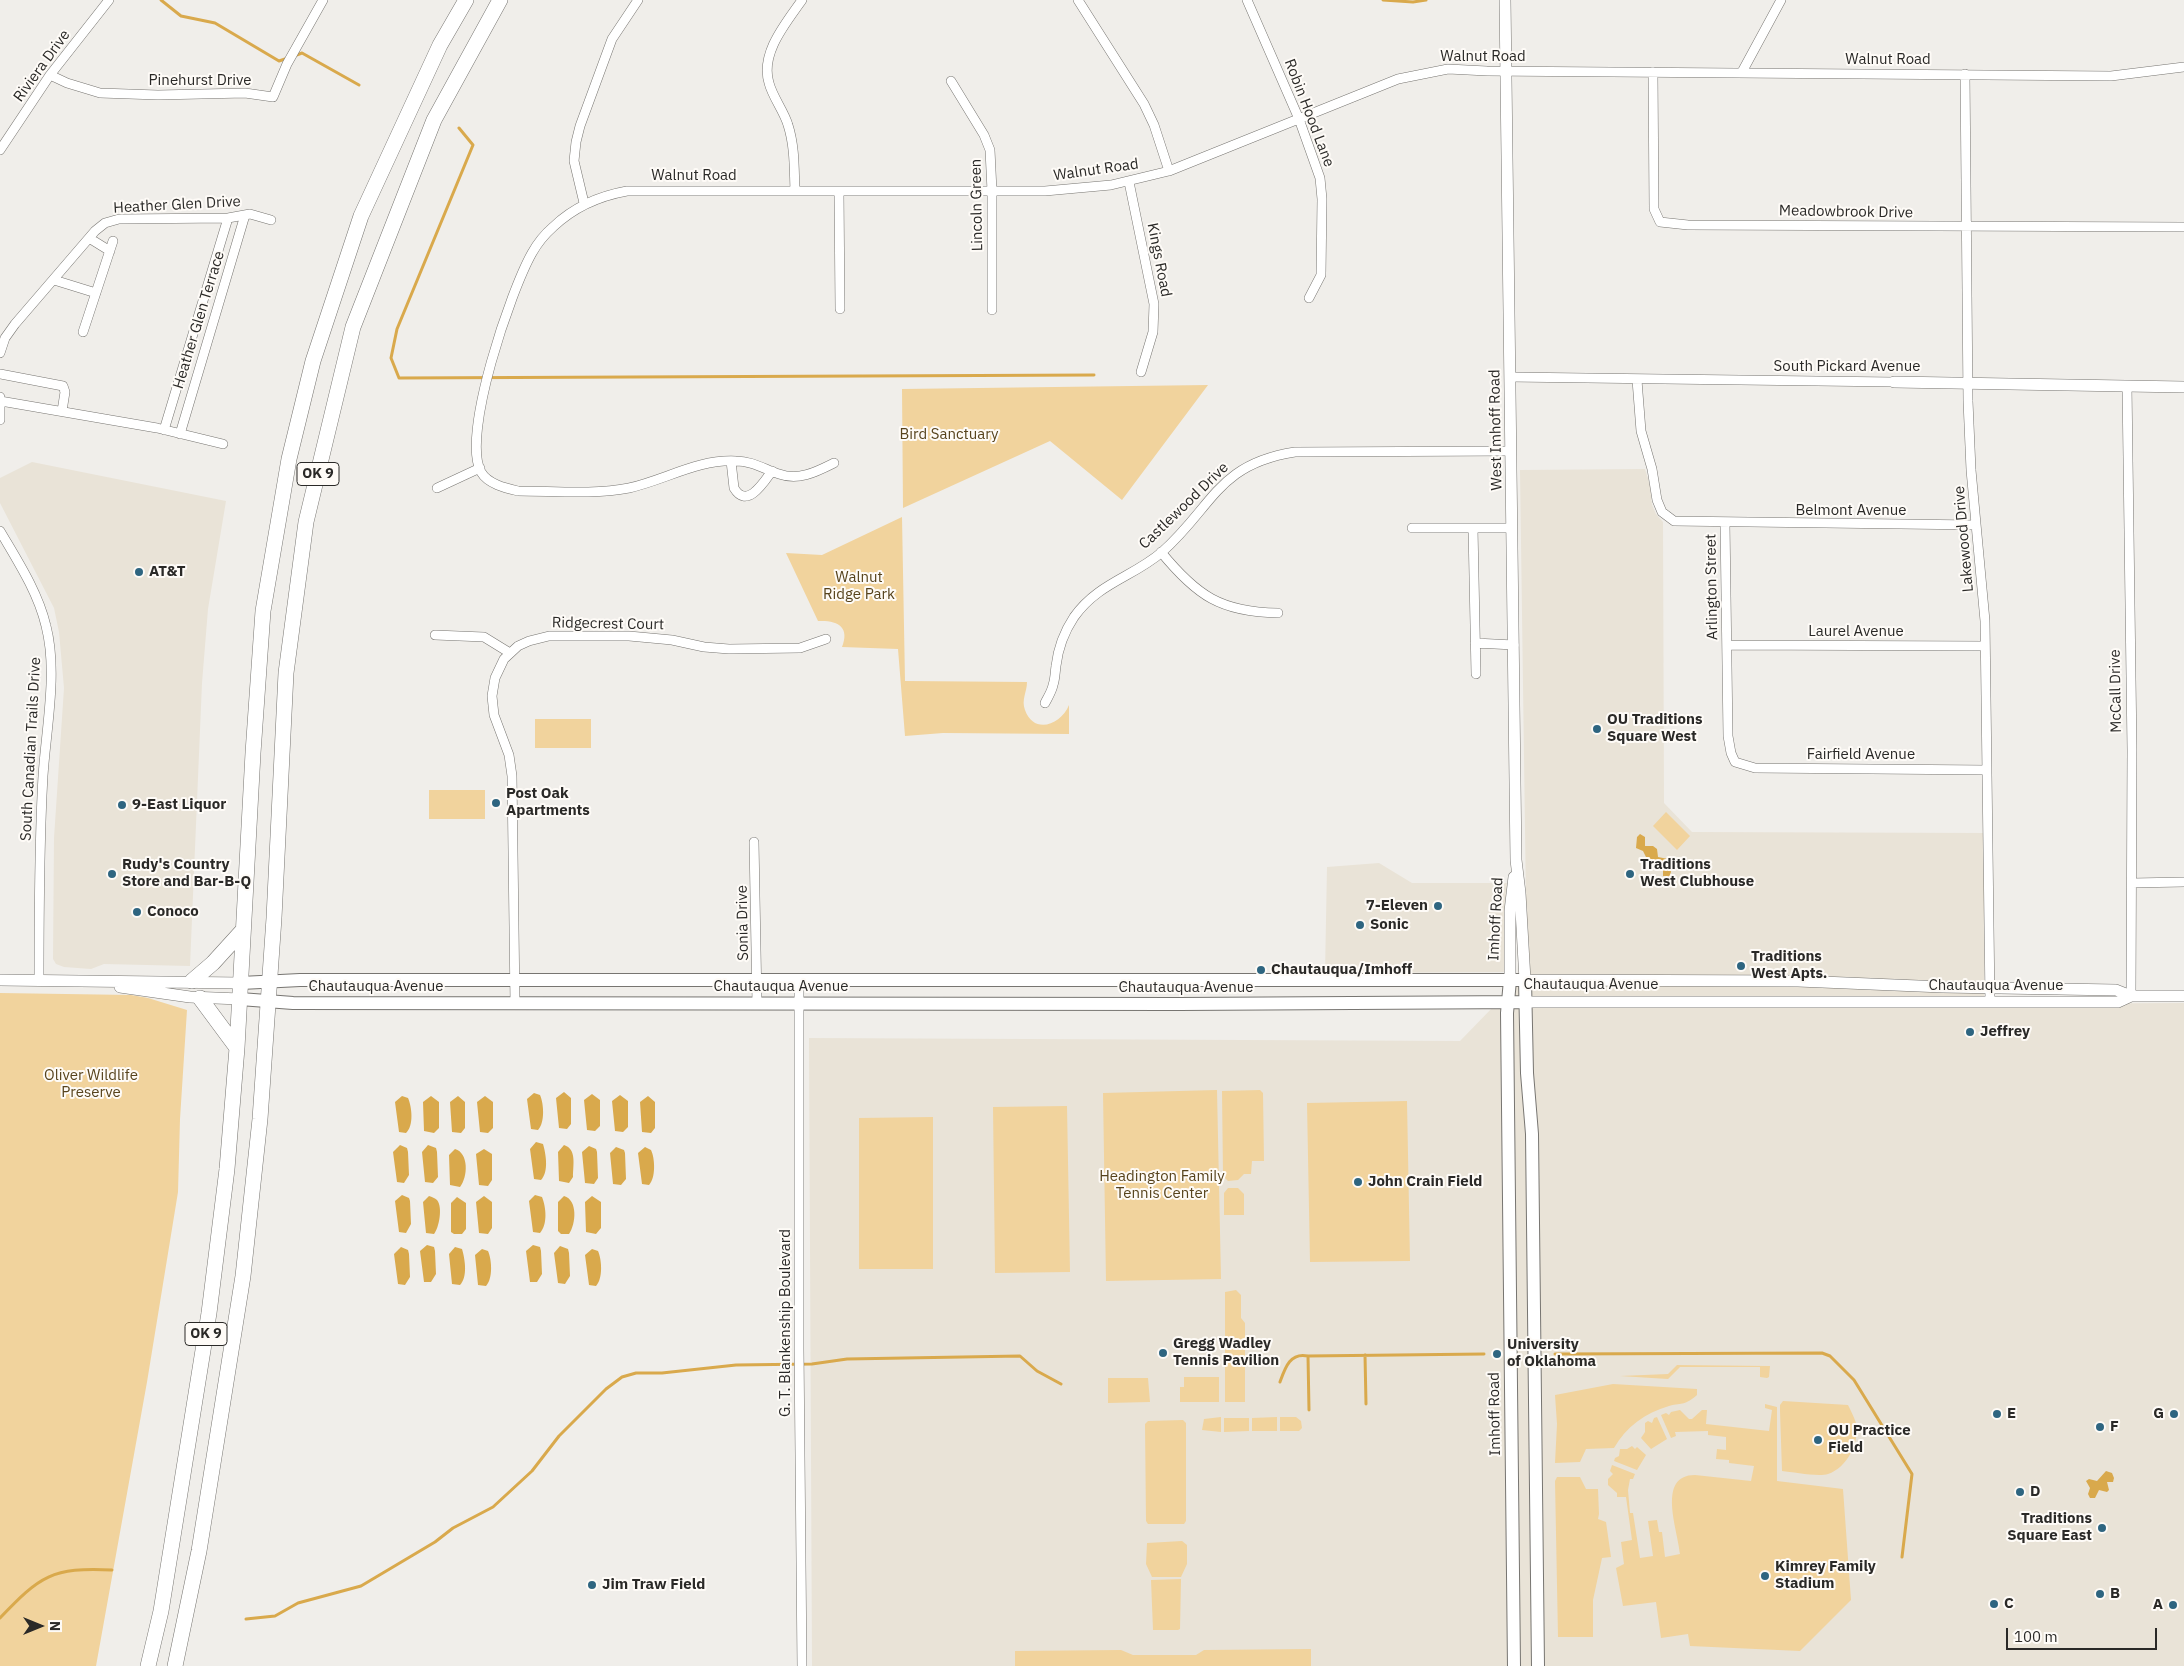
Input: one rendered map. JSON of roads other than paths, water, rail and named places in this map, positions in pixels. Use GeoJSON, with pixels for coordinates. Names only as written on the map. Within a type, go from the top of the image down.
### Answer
{"type":"FeatureCollection","features":[{"type":"Feature","properties":{"kind":"highway","name":"OK 9"},"geometry":{"type":"LineString","coordinates":[[148,1666],[161,1610],[209,1313],[227,1169],[237,1048],[263,611],[289,459],[313,361],[361,216],[440,45],[466,0]]}},
{"type":"Feature","properties":{"kind":"highway","name":"OK 9"},"geometry":{"type":"LineString","coordinates":[[175,1666],[199,1551],[243,1276],[260,1119],[270,981],[286,673],[306,522],[353,327],[434,120],[500,0]]}},
{"type":"Feature","properties":{"kind":"highway"},"geometry":{"type":"LineString","coordinates":[[192,981],[213,963],[243,930]]}},
{"type":"Feature","properties":{"kind":"highway"},"geometry":{"type":"LineString","coordinates":[[200,998],[237,1048]]}},
{"type":"Feature","properties":{"kind":"main road","name":"Chautauqua Avenue"},"geometry":{"type":"LineString","coordinates":[[241,983],[270,981],[515,980],[1525,980]]}},
{"type":"Feature","properties":{"kind":"main road","name":"Imhoff Road"},"geometry":{"type":"LineString","coordinates":[[1510,980],[1508,1002],[1514,1666]]}},
{"type":"Feature","properties":{"kind":"main road","name":"Imhoff Road"},"geometry":{"type":"LineString","coordinates":[[1525,980],[1527,1073],[1532,1134],[1538,1666]]}},
{"type":"Feature","properties":{"kind":"main road","name":"Chautauqua Avenue"},"geometry":{"type":"LineString","coordinates":[[240,999],[293,1003],[1179,1004],[1526,1002]]}},
{"type":"Feature","properties":{"kind":"street","name":"Riviera Drive"},"geometry":{"type":"LineString","coordinates":[[0,150],[50,74],[109,0]]}},
{"type":"Feature","properties":{"kind":"street","name":"Pinehurst Drive"},"geometry":{"type":"LineString","coordinates":[[50,74],[67,83],[100,93],[158,95],[246,93],[273,97],[287,64],[324,0]]}},
{"type":"Feature","properties":{"kind":"street"},"geometry":{"type":"LineString","coordinates":[[584,203],[574,161],[580,126],[612,39],[638,0]]}},
{"type":"Feature","properties":{"kind":"street"},"geometry":{"type":"LineString","coordinates":[[795,190],[794,157],[790,130],[771,88],[767,70],[770,52],[775,42],[802,0]]}},
{"type":"Feature","properties":{"kind":"street"},"geometry":{"type":"LineString","coordinates":[[1078,0],[1144,104],[1154,125],[1169,171]]}},
{"type":"Feature","properties":{"kind":"street","name":"Robin Hood Lane"},"geometry":{"type":"LineString","coordinates":[[1247,0],[1300,118],[1317,166],[1322,199],[1322,275],[1309,298]]}},
{"type":"Feature","properties":{"kind":"street","name":"West Imhoff Road"},"geometry":{"type":"LineString","coordinates":[[1505,0],[1516,860]]}},
{"type":"Feature","properties":{"kind":"street"},"geometry":{"type":"LineString","coordinates":[[1742,72],[1781,0]]}},
{"type":"Feature","properties":{"kind":"street","name":"Walnut Road"},"geometry":{"type":"LineString","coordinates":[[480,468],[477,443],[482,393],[520,277],[533,251],[552,227],[584,203],[627,191],[1070,190],[1129,182],[1169,171],[1398,79],[1448,69],[2111,76],[2184,67]]}},
{"type":"Feature","properties":{"kind":"street","name":"Meadowbrook Drive"},"geometry":{"type":"LineString","coordinates":[[1653,72],[1654,208],[1660,222],[1688,225],[2184,227]]}},
{"type":"Feature","properties":{"kind":"street","name":"Lakewood Drive"},"geometry":{"type":"LineString","coordinates":[[1965,74],[1968,382],[1971,470],[1982,584],[1985,646],[1990,1002]]}},
{"type":"Feature","properties":{"kind":"street","name":"Lincoln Green"},"geometry":{"type":"LineString","coordinates":[[951,81],[988,144],[992,191],[992,310]]}},
{"type":"Feature","properties":{"kind":"street","name":"Kings Road"},"geometry":{"type":"LineString","coordinates":[[1129,182],[1154,304],[1153,332],[1141,372]]}},
{"type":"Feature","properties":{"kind":"street"},"geometry":{"type":"LineString","coordinates":[[839,191],[840,309]]}},
{"type":"Feature","properties":{"kind":"street","name":"Heather Glen Drive"},"geometry":{"type":"LineString","coordinates":[[0,353],[5,338],[10,331],[89,238],[105,223],[119,219],[228,218],[245,215],[260,215],[271,220]]}},
{"type":"Feature","properties":{"kind":"street","name":"Heather Glen Terrace"},"geometry":{"type":"LineString","coordinates":[[180,434],[245,215]]}},
{"type":"Feature","properties":{"kind":"street","name":"Heather Glen Terrace"},"geometry":{"type":"LineString","coordinates":[[164,430],[228,218]]}},
{"type":"Feature","properties":{"kind":"street"},"geometry":{"type":"LineString","coordinates":[[89,238],[110,251]]}},
{"type":"Feature","properties":{"kind":"street"},"geometry":{"type":"LineString","coordinates":[[83,332],[113,241]]}},
{"type":"Feature","properties":{"kind":"street"},"geometry":{"type":"LineString","coordinates":[[54,280],[96,293]]}},
{"type":"Feature","properties":{"kind":"street"},"geometry":{"type":"LineString","coordinates":[[0,374],[62,386],[65,392],[62,411]]}},
{"type":"Feature","properties":{"kind":"street","name":"South Pickard Avenue"},"geometry":{"type":"LineString","coordinates":[[1510,377],[1637,380],[1968,382],[2184,387]]}},
{"type":"Feature","properties":{"kind":"street","name":"Arlington Street"},"geometry":{"type":"LineString","coordinates":[[1637,380],[1641,431],[1652,468],[1659,507],[1665,516],[1674,521],[1725,523],[1729,745],[1735,762]]}},
{"type":"Feature","properties":{"kind":"street","name":"McCall Drive"},"geometry":{"type":"LineString","coordinates":[[2127,386],[2132,883],[2131,996]]}},
{"type":"Feature","properties":{"kind":"street"},"geometry":{"type":"LineString","coordinates":[[0,420],[0,400],[164,430],[223,444]]}},
{"type":"Feature","properties":{"kind":"street","name":"Castlewood Drive"},"geometry":{"type":"LineString","coordinates":[[1045,703],[1054,685],[1057,659],[1066,631],[1085,603],[1103,587],[1161,552],[1229,478],[1254,462],[1272,456],[1312,452],[1511,451]]}},
{"type":"Feature","properties":{"kind":"street"},"geometry":{"type":"LineString","coordinates":[[731,461],[734,488],[743,496],[757,492],[772,471]]}},
{"type":"Feature","properties":{"kind":"street"},"geometry":{"type":"LineString","coordinates":[[436,488],[480,468],[490,480],[507,489],[518,491],[595,491],[628,488],[694,467],[731,461],[749,462],[787,476],[806,476],[834,464]]}},
{"type":"Feature","properties":{"kind":"street","name":"Belmont Avenue"},"geometry":{"type":"LineString","coordinates":[[1725,523],[1976,525]]}},
{"type":"Feature","properties":{"kind":"street"},"geometry":{"type":"LineString","coordinates":[[1412,528],[1512,528]]}},
{"type":"Feature","properties":{"kind":"street"},"geometry":{"type":"LineString","coordinates":[[1473,528],[1476,674]]}},
{"type":"Feature","properties":{"kind":"street","name":"South Canadian Trails Drive"},"geometry":{"type":"LineString","coordinates":[[0,530],[22,569],[38,604],[46,625],[50,652],[49,699],[40,836],[39,981]]}},
{"type":"Feature","properties":{"kind":"street"},"geometry":{"type":"LineString","coordinates":[[1161,552],[1188,582],[1213,601],[1241,611],[1278,613]]}},
{"type":"Feature","properties":{"kind":"street"},"geometry":{"type":"LineString","coordinates":[[435,635],[484,638],[510,653]]}},
{"type":"Feature","properties":{"kind":"street","name":"Ridgecrest Court"},"geometry":{"type":"LineString","coordinates":[[515,1003],[514,825],[511,770],[509,755],[494,715],[492,696],[495,678],[504,659],[529,641],[549,636],[653,637],[704,647],[729,649],[800,648],[826,639]]}},
{"type":"Feature","properties":{"kind":"street"},"geometry":{"type":"LineString","coordinates":[[1475,643],[1514,646]]}},
{"type":"Feature","properties":{"kind":"street","name":"Laurel Avenue"},"geometry":{"type":"LineString","coordinates":[[1727,645],[1985,646]]}},
{"type":"Feature","properties":{"kind":"street","name":"Fairfield Avenue"},"geometry":{"type":"LineString","coordinates":[[1735,762],[1755,768],[1987,770]]}},
{"type":"Feature","properties":{"kind":"street","name":"Sonia Drive"},"geometry":{"type":"LineString","coordinates":[[754,842],[757,1003]]}},
{"type":"Feature","properties":{"kind":"street","name":"Imhoff Road"},"geometry":{"type":"LineString","coordinates":[[1516,860],[1520,893],[1525,980]]}},
{"type":"Feature","properties":{"kind":"street","name":"Imhoff Road"},"geometry":{"type":"LineString","coordinates":[[1510,980],[1510,911],[1516,860]]}},
{"type":"Feature","properties":{"kind":"street"},"geometry":{"type":"LineString","coordinates":[[2132,883],[2184,882]]}},
{"type":"Feature","properties":{"kind":"street"},"geometry":{"type":"LineString","coordinates":[[0,980],[241,983]]}},
{"type":"Feature","properties":{"kind":"street"},"geometry":{"type":"LineString","coordinates":[[79,980],[200,998],[240,999]]}},
{"type":"Feature","properties":{"kind":"street","name":"Chautauqua Avenue"},"geometry":{"type":"LineString","coordinates":[[1525,980],[1798,981],[2116,990],[2131,996],[2184,996]]}},
{"type":"Feature","properties":{"kind":"street","name":"G. T. Blankenship Boulevard"},"geometry":{"type":"LineString","coordinates":[[799,981],[799,1379],[802,1666]]}},
{"type":"Feature","properties":{"kind":"street","name":"Chautauqua Avenue"},"geometry":{"type":"LineString","coordinates":[[1526,1002],[2118,1002],[2131,996]]}},
{"type":"Feature","properties":{"kind":"waterway"},"geometry":{"type":"LineString","coordinates":[[161,0],[181,16],[215,23],[279,61],[288,58]]}},
{"type":"Feature","properties":{"kind":"waterway"},"geometry":{"type":"LineString","coordinates":[[1383,0],[1413,2],[1426,0]]}},
{"type":"Feature","properties":{"kind":"waterway"},"geometry":{"type":"LineString","coordinates":[[294,56],[302,53],[359,85]]}},
{"type":"Feature","properties":{"kind":"waterway"},"geometry":{"type":"LineString","coordinates":[[459,128],[473,145],[397,329],[391,358],[399,378],[1094,375]]}},
{"type":"Feature","properties":{"kind":"waterway"},"geometry":{"type":"LineString","coordinates":[[1555,1354],[1822,1353],[1830,1356],[1854,1380],[1912,1474],[1902,1557]]}},
{"type":"Feature","properties":{"kind":"waterway"},"geometry":{"type":"LineString","coordinates":[[1280,1382],[1289,1362],[1302,1355],[1484,1354]]}},
{"type":"Feature","properties":{"kind":"waterway"},"geometry":{"type":"LineString","coordinates":[[1365,1355],[1366,1404]]}},
{"type":"Feature","properties":{"kind":"waterway"},"geometry":{"type":"LineString","coordinates":[[246,1619],[275,1616],[298,1603],[361,1586],[435,1542],[453,1528],[493,1507],[532,1471],[559,1436],[606,1389],[622,1377],[636,1373],[662,1373],[736,1365],[812,1364],[847,1359],[1020,1356],[1037,1371],[1061,1384]]}},
{"type":"Feature","properties":{"kind":"waterway"},"geometry":{"type":"LineString","coordinates":[[1308,1356],[1309,1410]]}},
{"type":"Feature","properties":{"kind":"waterway"},"geometry":{"type":"LineString","coordinates":[[0,1618],[26,1592],[48,1577],[75,1570],[112,1570]]}},
{"type":"Feature","properties":{"kind":"place","name":"AT&T"},"geometry":{"type":"Point","coordinates":[139,572]}},
{"type":"Feature","properties":{"kind":"place","name":"OU Traditions Square West"},"geometry":{"type":"Point","coordinates":[1597,729]}},
{"type":"Feature","properties":{"kind":"place","name":"Post Oak Apartments"},"geometry":{"type":"Point","coordinates":[496,803]}},
{"type":"Feature","properties":{"kind":"place","name":"9-East Liquor"},"geometry":{"type":"Point","coordinates":[122,805]}},
{"type":"Feature","properties":{"kind":"place","name":"Rudy's Country Store and Bar-B-Q"},"geometry":{"type":"Point","coordinates":[112,874]}},
{"type":"Feature","properties":{"kind":"place","name":"Traditions West Clubhouse"},"geometry":{"type":"Point","coordinates":[1630,874]}},
{"type":"Feature","properties":{"kind":"place","name":"7-Eleven"},"geometry":{"type":"Point","coordinates":[1438,906]}},
{"type":"Feature","properties":{"kind":"place","name":"Conoco"},"geometry":{"type":"Point","coordinates":[137,912]}},
{"type":"Feature","properties":{"kind":"place","name":"Sonic"},"geometry":{"type":"Point","coordinates":[1360,925]}},
{"type":"Feature","properties":{"kind":"place","name":"Traditions West Apts."},"geometry":{"type":"Point","coordinates":[1741,966]}},
{"type":"Feature","properties":{"kind":"place","name":"Chautauqua/Imhoff"},"geometry":{"type":"Point","coordinates":[1261,970]}},
{"type":"Feature","properties":{"kind":"place","name":"Jeffrey"},"geometry":{"type":"Point","coordinates":[1970,1032]}},
{"type":"Feature","properties":{"kind":"place","name":"John Crain Field"},"geometry":{"type":"Point","coordinates":[1358,1182]}},
{"type":"Feature","properties":{"kind":"place","name":"Gregg Wadley Tennis Pavilion"},"geometry":{"type":"Point","coordinates":[1163,1353]}},
{"type":"Feature","properties":{"kind":"place","name":"University of Oklahoma"},"geometry":{"type":"Point","coordinates":[1497,1354]}},
{"type":"Feature","properties":{"kind":"place","name":"E"},"geometry":{"type":"Point","coordinates":[1997,1414]}},
{"type":"Feature","properties":{"kind":"place","name":"G"},"geometry":{"type":"Point","coordinates":[2174,1414]}},
{"type":"Feature","properties":{"kind":"place","name":"F"},"geometry":{"type":"Point","coordinates":[2100,1427]}},
{"type":"Feature","properties":{"kind":"place","name":"OU Practice Field"},"geometry":{"type":"Point","coordinates":[1818,1440]}},
{"type":"Feature","properties":{"kind":"place","name":"D"},"geometry":{"type":"Point","coordinates":[2020,1492]}},
{"type":"Feature","properties":{"kind":"place","name":"Traditions Square East"},"geometry":{"type":"Point","coordinates":[2102,1528]}},
{"type":"Feature","properties":{"kind":"place","name":"Kimrey Family Stadium"},"geometry":{"type":"Point","coordinates":[1765,1576]}},
{"type":"Feature","properties":{"kind":"place","name":"Jim Traw Field"},"geometry":{"type":"Point","coordinates":[592,1585]}},
{"type":"Feature","properties":{"kind":"place","name":"B"},"geometry":{"type":"Point","coordinates":[2100,1594]}},
{"type":"Feature","properties":{"kind":"place","name":"C"},"geometry":{"type":"Point","coordinates":[1994,1604]}},
{"type":"Feature","properties":{"kind":"place","name":"A"},"geometry":{"type":"Point","coordinates":[2173,1605]}},
{"type":"Feature","properties":{"kind":"park label","name":"Bird Sanctuary"},"geometry":{"type":"Point","coordinates":[949,435]}},
{"type":"Feature","properties":{"kind":"park label","name":"Walnut Ridge Park"},"geometry":{"type":"Point","coordinates":[859,586]}},
{"type":"Feature","properties":{"kind":"park label","name":"Oliver Wildlife Preserve"},"geometry":{"type":"Point","coordinates":[91,1084]}},
{"type":"Feature","properties":{"kind":"park label","name":"Headington Family Tennis Center"},"geometry":{"type":"Point","coordinates":[1162,1186]}}]}
